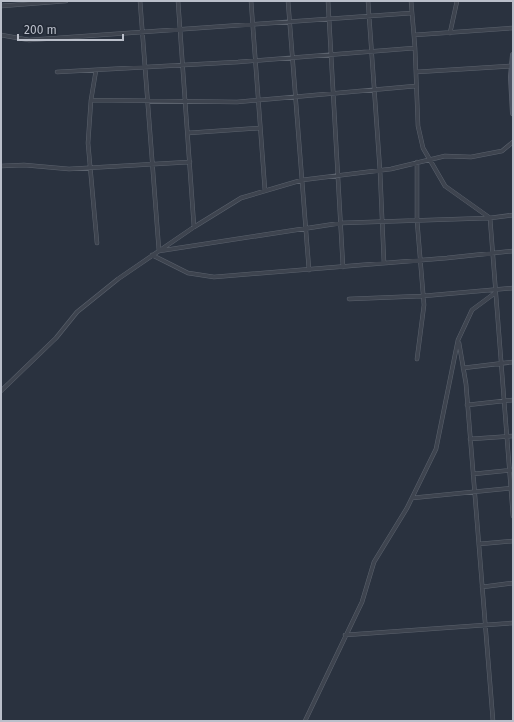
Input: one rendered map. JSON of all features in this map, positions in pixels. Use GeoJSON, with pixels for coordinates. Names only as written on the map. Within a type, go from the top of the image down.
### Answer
{"type":"FeatureCollection","features":[{"type":"Feature","properties":{"kind":"street"},"geometry":{"type":"LineString","coordinates":[[1,6],[66,1]]}},
{"type":"Feature","properties":{"kind":"street"},"geometry":{"type":"LineString","coordinates":[[140,1],[159,251]]}},
{"type":"Feature","properties":{"kind":"street"},"geometry":{"type":"LineString","coordinates":[[178,1],[184,65],[194,227]]}},
{"type":"Feature","properties":{"kind":"street"},"geometry":{"type":"LineString","coordinates":[[251,1],[265,191]]}},
{"type":"Feature","properties":{"kind":"street"},"geometry":{"type":"LineString","coordinates":[[288,1],[309,270]]}},
{"type":"Feature","properties":{"kind":"street"},"geometry":{"type":"LineString","coordinates":[[328,1],[343,266]]}},
{"type":"Feature","properties":{"kind":"street"},"geometry":{"type":"LineString","coordinates":[[368,1],[380,171],[384,263]]}},
{"type":"Feature","properties":{"kind":"street"},"geometry":{"type":"LineString","coordinates":[[411,1],[415,48],[418,126],[423,148],[445,186],[490,218],[503,401],[511,470],[513,516]]}},
{"type":"Feature","properties":{"kind":"street"},"geometry":{"type":"LineString","coordinates":[[450,33],[457,1]]}},
{"type":"Feature","properties":{"kind":"street"},"geometry":{"type":"LineString","coordinates":[[1,35],[29,40],[412,13]]}},
{"type":"Feature","properties":{"kind":"street"},"geometry":{"type":"LineString","coordinates":[[414,35],[513,28]]}},
{"type":"Feature","properties":{"kind":"street"},"geometry":{"type":"LineString","coordinates":[[56,72],[255,61],[415,48]]}},
{"type":"Feature","properties":{"kind":"street"},"geometry":{"type":"LineString","coordinates":[[513,55],[513,113]]}},
{"type":"Feature","properties":{"kind":"street"},"geometry":{"type":"LineString","coordinates":[[416,72],[512,65]]}},
{"type":"Feature","properties":{"kind":"street"},"geometry":{"type":"LineString","coordinates":[[96,70],[91,100],[88,143],[97,243]]}},
{"type":"Feature","properties":{"kind":"street"},"geometry":{"type":"LineString","coordinates":[[91,100],[148,102],[237,102],[333,92],[416,86]]}},
{"type":"Feature","properties":{"kind":"street"},"geometry":{"type":"LineString","coordinates":[[188,133],[260,128]]}},
{"type":"Feature","properties":{"kind":"street"},"geometry":{"type":"LineString","coordinates":[[1,391],[56,338],[77,312],[118,279],[194,227],[241,198],[302,180],[380,171],[445,156],[471,157],[502,151],[513,142]]}},
{"type":"Feature","properties":{"kind":"street"},"geometry":{"type":"LineString","coordinates":[[1,166],[24,165],[69,169],[190,162]]}},
{"type":"Feature","properties":{"kind":"street"},"geometry":{"type":"LineString","coordinates":[[417,162],[417,220],[423,296],[417,359]]}},
{"type":"Feature","properties":{"kind":"street"},"geometry":{"type":"LineString","coordinates":[[159,251],[341,222],[513,216]]}},
{"type":"Feature","properties":{"kind":"street"},"geometry":{"type":"LineString","coordinates":[[152,255],[188,273],[214,277],[309,270],[513,251]]}},
{"type":"Feature","properties":{"kind":"street"},"geometry":{"type":"LineString","coordinates":[[349,298],[423,296],[495,291],[513,288]]}},
{"type":"Feature","properties":{"kind":"street"},"geometry":{"type":"LineString","coordinates":[[305,721],[362,602],[374,562],[412,498],[436,450],[458,340],[472,310],[495,291]]}},
{"type":"Feature","properties":{"kind":"street"},"geometry":{"type":"LineString","coordinates":[[458,340],[468,405],[493,721]]}},
{"type":"Feature","properties":{"kind":"street"},"geometry":{"type":"LineString","coordinates":[[463,368],[513,362]]}},
{"type":"Feature","properties":{"kind":"street"},"geometry":{"type":"LineString","coordinates":[[468,405],[513,400]]}},
{"type":"Feature","properties":{"kind":"street"},"geometry":{"type":"LineString","coordinates":[[470,439],[513,436]]}},
{"type":"Feature","properties":{"kind":"street"},"geometry":{"type":"LineString","coordinates":[[473,474],[511,470]]}},
{"type":"Feature","properties":{"kind":"street"},"geometry":{"type":"LineString","coordinates":[[412,498],[475,491],[512,489]]}},
{"type":"Feature","properties":{"kind":"street"},"geometry":{"type":"LineString","coordinates":[[479,544],[513,541]]}},
{"type":"Feature","properties":{"kind":"street"},"geometry":{"type":"LineString","coordinates":[[482,586],[513,583]]}},
{"type":"Feature","properties":{"kind":"street"},"geometry":{"type":"LineString","coordinates":[[345,635],[513,622]]}}]}
